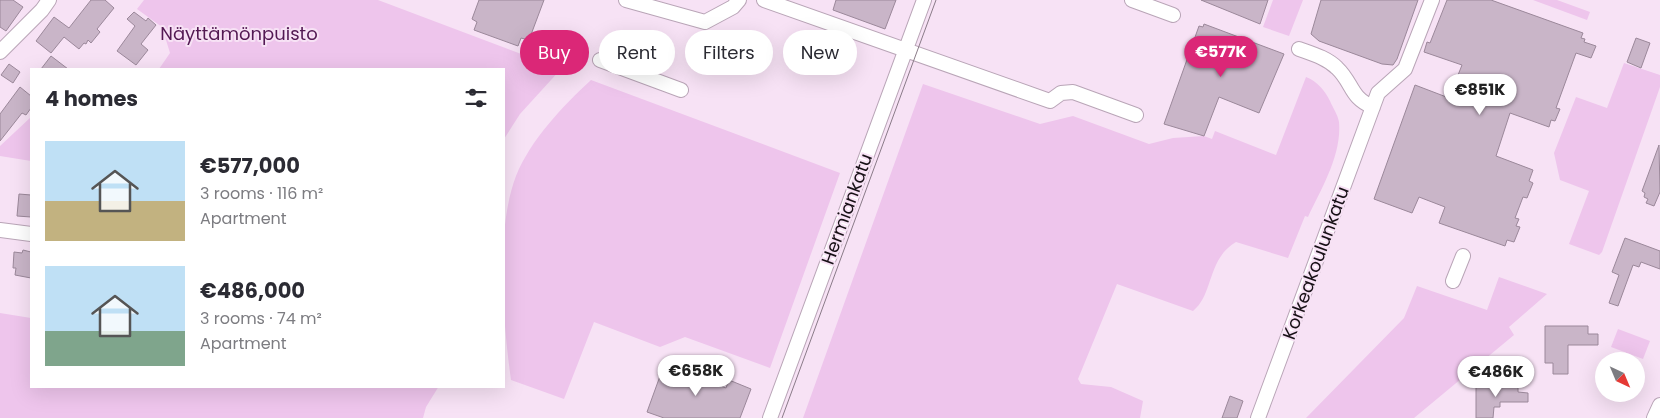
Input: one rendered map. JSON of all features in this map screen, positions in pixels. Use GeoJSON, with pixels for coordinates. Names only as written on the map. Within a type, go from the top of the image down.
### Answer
{"type":"FeatureCollection","features":[{"type":"Feature","properties":{"kind":"street"},"geometry":{"type":"LineString","coordinates":[[0,52],[42,10],[49,0]]}},
{"type":"Feature","properties":{"kind":"street"},"geometry":{"type":"LineString","coordinates":[[626,0],[706,22],[733,7],[739,0]]}},
{"type":"Feature","properties":{"kind":"street"},"geometry":{"type":"LineString","coordinates":[[764,0],[905,52],[1050,102],[1061,93],[1072,92],[1136,115]]}},
{"type":"Feature","properties":{"kind":"street","name":"Hermiankatu"},"geometry":{"type":"LineString","coordinates":[[770,418],[924,0]]}},
{"type":"Feature","properties":{"kind":"street"},"geometry":{"type":"LineString","coordinates":[[1132,0],[1173,16]]}},
{"type":"Feature","properties":{"kind":"street","name":"Korkeakoulunkatu"},"geometry":{"type":"LineString","coordinates":[[1258,418],[1373,107],[1381,88],[1405,69],[1432,0]]}},
{"type":"Feature","properties":{"kind":"street"},"geometry":{"type":"LineString","coordinates":[[1299,49],[1324,58],[1337,67],[1356,97],[1373,107]]}},
{"type":"Feature","properties":{"kind":"street"},"geometry":{"type":"LineString","coordinates":[[640,75],[681,90]]}},
{"type":"Feature","properties":{"kind":"street"},"geometry":{"type":"LineString","coordinates":[[0,230],[30,234]]}},
{"type":"Feature","properties":{"kind":"street"},"geometry":{"type":"LineString","coordinates":[[1453,281],[1463,256]]}},
{"type":"Feature","properties":{"kind":"street"},"geometry":{"type":"LineString","coordinates":[[1654,418],[1660,405]]}},
{"type":"Feature","properties":{"kind":"green space","name":"Näyttämönpuisto"},"geometry":{"type":"Polygon","coordinates":[[[144,0],[378,0],[520,54],[520,75],[556,75],[520,114],[505,137],[505,68],[160,68],[170,53],[162,27],[137,9],[144,0]]]}},
{"type":"Feature","properties":{"kind":"green space"},"geometry":{"type":"Polygon","coordinates":[[[1273,0],[1303,0],[1289,36],[1263,27],[1273,0]]]}},
{"type":"Feature","properties":{"kind":"green space"},"geometry":{"type":"Polygon","coordinates":[[[1533,0],[1557,0],[1590,12],[1587,20],[1533,0]]]}},
{"type":"Feature","properties":{"kind":"green space"},"geometry":{"type":"Polygon","coordinates":[[[1624,63],[1660,75],[1660,87],[1602,252],[1599,255],[1569,244],[1589,191],[1560,180],[1554,153],[1576,97],[1607,108],[1624,63]]]}},
{"type":"Feature","properties":{"kind":"green space"},"geometry":{"type":"Polygon","coordinates":[[[1306,77],[1317,84],[1328,97],[1337,114],[1339,134],[1330,171],[1308,217],[1305,216],[1288,258],[1236,242],[1220,258],[1200,304],[1193,311],[1117,284],[1078,379],[1081,384],[1111,387],[1143,401],[1140,418],[803,418],[923,84],[1040,124],[1073,116],[1149,144],[1173,138],[1204,136],[1212,139],[1215,131],[1276,155],[1306,77]]]}},
{"type":"Feature","properties":{"kind":"green space"},"geometry":{"type":"Polygon","coordinates":[[[591,80],[840,173],[770,368],[685,337],[660,347],[594,322],[564,399],[511,380],[505,331],[505,223],[509,198],[522,162],[530,149],[570,101],[591,80]]]}},
{"type":"Feature","properties":{"kind":"green space"},"geometry":{"type":"Polygon","coordinates":[[[30,118],[30,161],[0,156],[0,146],[30,118]]]}},
{"type":"Feature","properties":{"kind":"green space"},"geometry":{"type":"Polygon","coordinates":[[[1499,277],[1547,294],[1509,327],[1514,335],[1414,418],[1306,418],[1404,318],[1417,286],[1487,310],[1499,277]]]}},
{"type":"Feature","properties":{"kind":"green space"},"geometry":{"type":"Polygon","coordinates":[[[0,313],[30,318],[30,388],[438,388],[426,407],[423,418],[0,418],[0,313]]]}},
{"type":"Feature","properties":{"kind":"green space"},"geometry":{"type":"Polygon","coordinates":[[[1618,329],[1650,341],[1645,354],[1645,352],[1624,352],[1611,347],[1618,329]]]}},
{"type":"Feature","properties":{"kind":"building"},"geometry":{"type":"Polygon","coordinates":[[[0,0],[13,0],[23,7],[6,31],[0,27],[0,0]]]}},
{"type":"Feature","properties":{"kind":"building"},"geometry":{"type":"Polygon","coordinates":[[[91,0],[105,0],[114,8],[97,29],[100,32],[91,43],[88,40],[79,49],[64,37],[51,53],[36,41],[54,17],[69,28],[91,0]]]}},
{"type":"Feature","properties":{"kind":"building"},"geometry":{"type":"Polygon","coordinates":[[[479,0],[544,0],[533,30],[520,30],[518,46],[474,30],[477,22],[472,19],[479,0]]]}},
{"type":"Feature","properties":{"kind":"building"},"geometry":{"type":"Polygon","coordinates":[[[836,0],[896,0],[885,29],[833,10],[836,0]]]}},
{"type":"Feature","properties":{"kind":"building"},"geometry":{"type":"Polygon","coordinates":[[[1201,0],[1268,0],[1260,24],[1201,0]]]}},
{"type":"Feature","properties":{"kind":"building"},"geometry":{"type":"Polygon","coordinates":[[[1321,0],[1418,0],[1397,59],[1393,65],[1382,64],[1319,41],[1311,34],[1321,0]]]}},
{"type":"Feature","properties":{"kind":"building"},"geometry":{"type":"Polygon","coordinates":[[[1447,0],[1491,0],[1583,33],[1581,38],[1585,39],[1584,42],[1596,46],[1591,58],[1576,53],[1556,108],[1560,109],[1555,121],[1551,120],[1549,127],[1510,113],[1496,156],[1533,170],[1529,181],[1533,183],[1527,198],[1523,197],[1515,218],[1519,219],[1516,226],[1520,227],[1514,242],[1507,240],[1505,246],[1439,223],[1445,207],[1419,197],[1412,213],[1374,199],[1415,85],[1449,98],[1462,65],[1424,52],[1427,42],[1430,43],[1447,0]]]}},
{"type":"Feature","properties":{"kind":"building"},"geometry":{"type":"Polygon","coordinates":[[[134,12],[146,21],[148,18],[156,25],[141,44],[148,50],[136,65],[117,51],[135,26],[127,19],[134,12]]]}},
{"type":"Feature","properties":{"kind":"building"},"geometry":{"type":"Polygon","coordinates":[[[1204,24],[1284,54],[1259,113],[1219,97],[1204,136],[1164,124],[1199,26],[1203,27],[1204,24]]]}},
{"type":"Feature","properties":{"kind":"building"},"geometry":{"type":"Polygon","coordinates":[[[1636,38],[1650,43],[1641,68],[1627,62],[1636,38]]]}},
{"type":"Feature","properties":{"kind":"building"},"geometry":{"type":"Polygon","coordinates":[[[51,56],[67,68],[42,68],[51,56]]]}},
{"type":"Feature","properties":{"kind":"building"},"geometry":{"type":"Polygon","coordinates":[[[9,64],[20,72],[13,83],[1,75],[9,64]]]}},
{"type":"Feature","properties":{"kind":"building"},"geometry":{"type":"Polygon","coordinates":[[[20,87],[30,95],[30,109],[26,115],[22,113],[0,141],[0,114],[20,87]]]}},
{"type":"Feature","properties":{"kind":"building"},"geometry":{"type":"Polygon","coordinates":[[[1659,145],[1660,192],[1654,206],[1646,203],[1648,199],[1644,197],[1645,193],[1642,191],[1659,145]]]}},
{"type":"Feature","properties":{"kind":"building"},"geometry":{"type":"Polygon","coordinates":[[[19,194],[30,195],[30,217],[17,216],[19,194]]]}},
{"type":"Feature","properties":{"kind":"building"},"geometry":{"type":"Polygon","coordinates":[[[1625,238],[1660,251],[1660,269],[1641,262],[1639,267],[1633,265],[1618,306],[1609,303],[1619,275],[1612,272],[1625,238]]]}},
{"type":"Feature","properties":{"kind":"building"},"geometry":{"type":"Polygon","coordinates":[[[23,250],[30,252],[30,278],[15,275],[16,268],[13,268],[14,252],[22,253],[23,250]]]}},
{"type":"Feature","properties":{"kind":"building"},"geometry":{"type":"Polygon","coordinates":[[[1545,326],[1588,326],[1588,334],[1598,334],[1598,345],[1568,345],[1568,374],[1553,374],[1553,363],[1545,363],[1545,326]]]}},
{"type":"Feature","properties":{"kind":"building"},"geometry":{"type":"Polygon","coordinates":[[[664,365],[726,388],[729,380],[751,389],[740,418],[664,418],[647,412],[664,365]]]}},
{"type":"Feature","properties":{"kind":"building"},"geometry":{"type":"Polygon","coordinates":[[[1476,384],[1518,384],[1518,392],[1528,393],[1528,402],[1500,402],[1500,407],[1494,407],[1493,418],[1476,418],[1476,384]]]}},
{"type":"Feature","properties":{"kind":"building"},"geometry":{"type":"Polygon","coordinates":[[[1230,396],[1243,401],[1237,418],[1222,418],[1230,396]]]}},
{"type":"Feature","properties":{"kind":"tram line"},"geometry":{"type":"LineString","coordinates":[[782,418],[936,0]]}}]}
